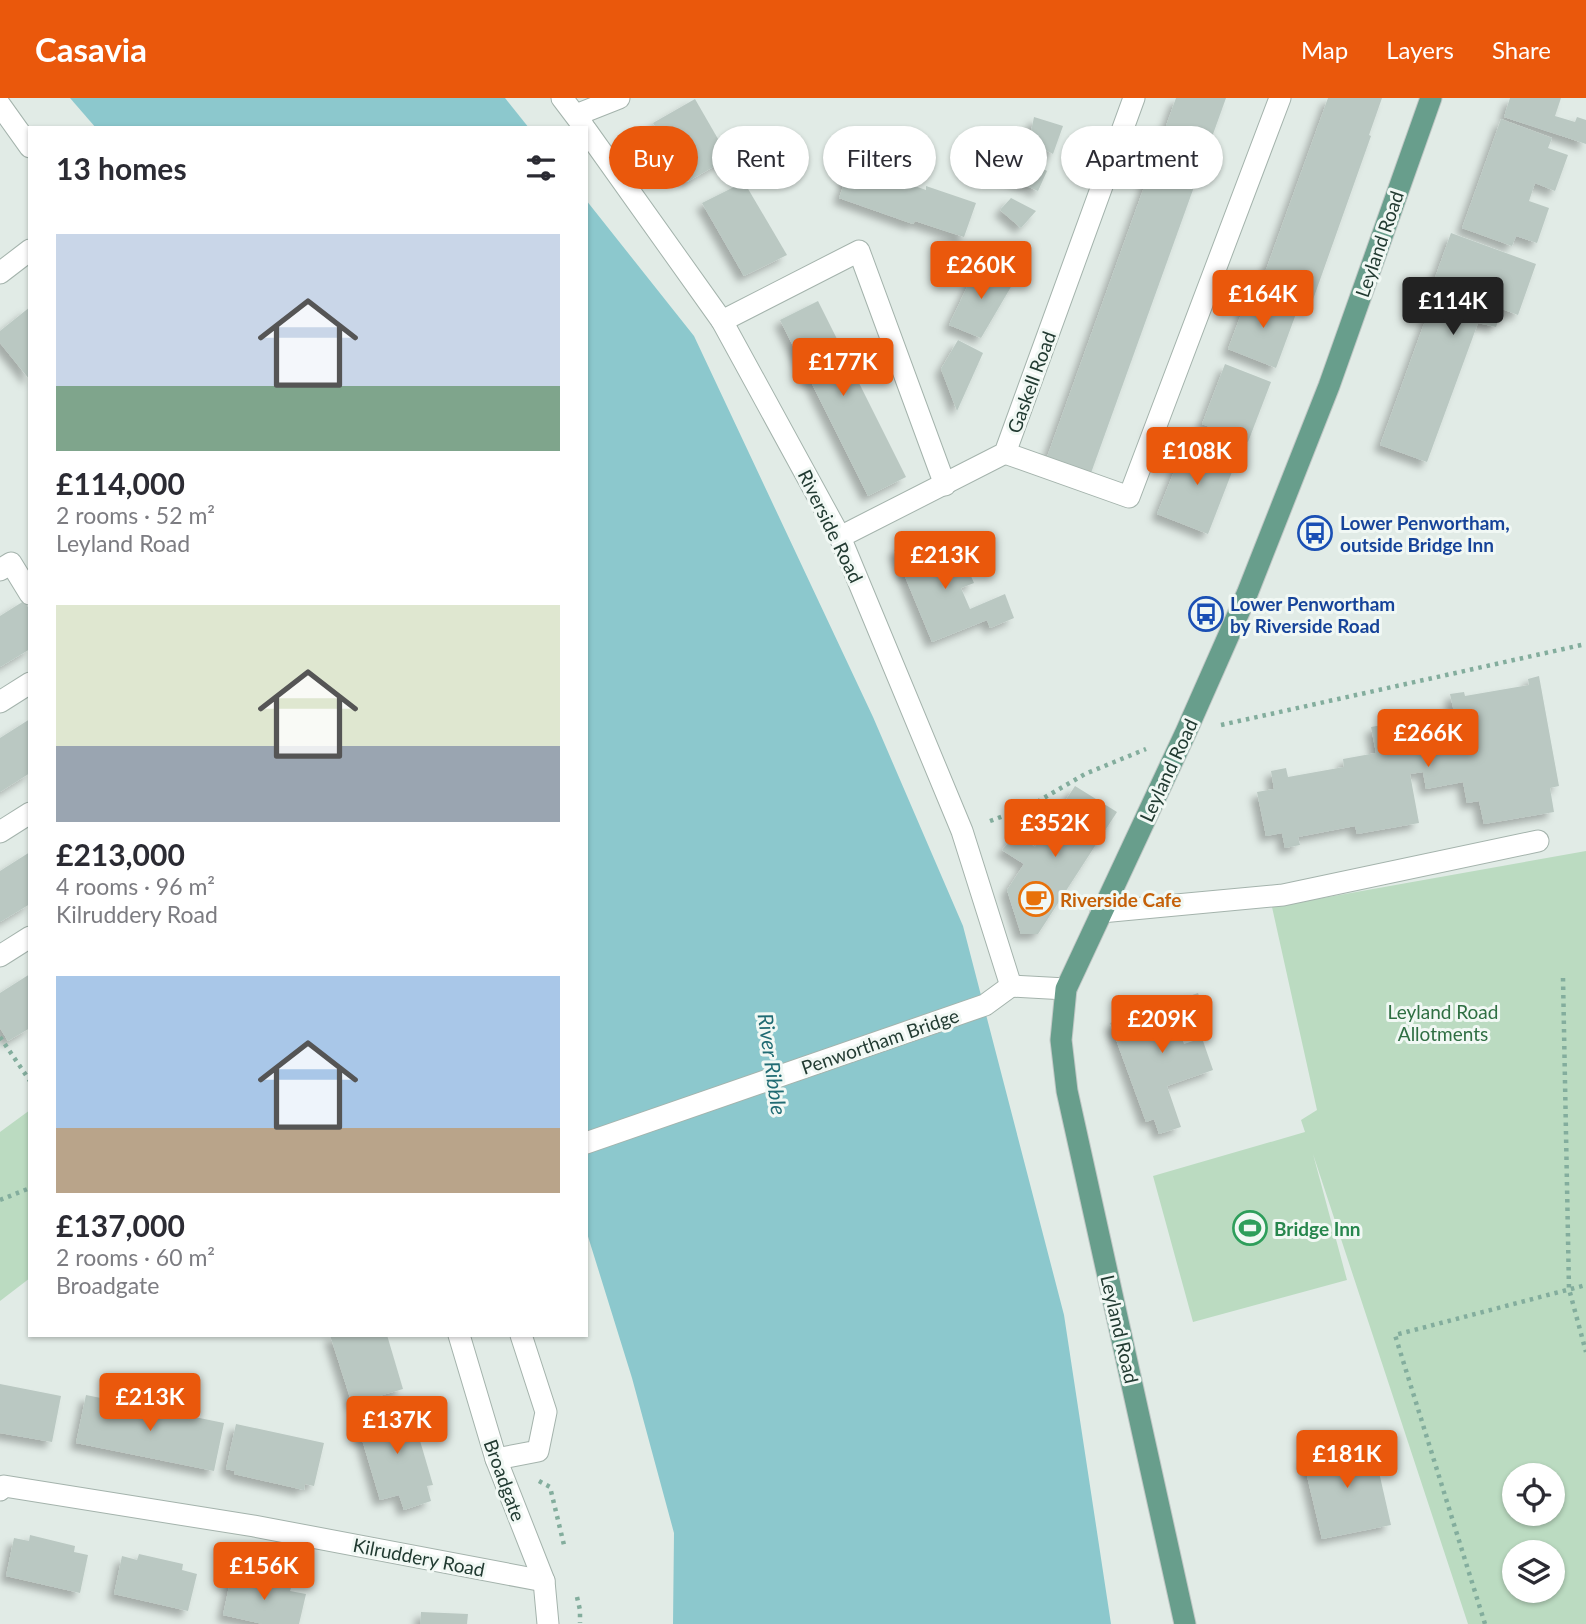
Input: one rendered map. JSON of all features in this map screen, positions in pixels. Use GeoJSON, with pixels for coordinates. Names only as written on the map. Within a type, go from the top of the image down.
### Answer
{"type":"FeatureCollection","features":[{"type":"Feature","properties":{"kind":"main road","name":"Leyland Road"},"geometry":{"type":"LineString","coordinates":[[1185,1624],[1067,1091],[1061,1040],[1066,989],[1247,594],[1329,386],[1431,98]]}},
{"type":"Feature","properties":{"kind":"street","name":"Riverside Road"},"geometry":{"type":"LineString","coordinates":[[562,98],[582,124]]}},
{"type":"Feature","properties":{"kind":"street"},"geometry":{"type":"LineString","coordinates":[[582,124],[619,98]]}},
{"type":"Feature","properties":{"kind":"street","name":"Gaskell Road"},"geometry":{"type":"LineString","coordinates":[[840,537],[1005,453],[1134,98]]}},
{"type":"Feature","properties":{"kind":"street"},"geometry":{"type":"LineString","coordinates":[[1005,453],[1129,497],[1280,98]]}},
{"type":"Feature","properties":{"kind":"street"},"geometry":{"type":"LineString","coordinates":[[0,105],[28,144]]}},
{"type":"Feature","properties":{"kind":"street","name":"Riverside Road"},"geometry":{"type":"LineString","coordinates":[[588,132],[722,321],[840,537],[962,831],[1011,986]]}},
{"type":"Feature","properties":{"kind":"street"},"geometry":{"type":"LineString","coordinates":[[722,321],[859,251],[945,485]]}},
{"type":"Feature","properties":{"kind":"street"},"geometry":{"type":"LineString","coordinates":[[0,273],[28,252]]}},
{"type":"Feature","properties":{"kind":"street"},"geometry":{"type":"LineString","coordinates":[[0,570],[10,563],[28,591]]}},
{"type":"Feature","properties":{"kind":"street"},"geometry":{"type":"LineString","coordinates":[[0,702],[28,684]]}},
{"type":"Feature","properties":{"kind":"street"},"geometry":{"type":"LineString","coordinates":[[0,832],[28,814]]}},
{"type":"Feature","properties":{"kind":"street"},"geometry":{"type":"LineString","coordinates":[[1101,912],[1283,895],[1538,841]]}},
{"type":"Feature","properties":{"kind":"street"},"geometry":{"type":"LineString","coordinates":[[0,956],[28,938]]}},
{"type":"Feature","properties":{"kind":"street"},"geometry":{"type":"LineString","coordinates":[[1011,986],[1066,989]]}},
{"type":"Feature","properties":{"kind":"street","name":"Penwortham Bridge"},"geometry":{"type":"LineString","coordinates":[[588,1142],[985,1005],[1011,986]]}},
{"type":"Feature","properties":{"kind":"street","name":"Broadgate"},"geometry":{"type":"LineString","coordinates":[[460,1337],[496,1459],[544,1581],[548,1624]]}},
{"type":"Feature","properties":{"kind":"street"},"geometry":{"type":"LineString","coordinates":[[496,1459],[538,1451],[546,1412],[522,1337]]}},
{"type":"Feature","properties":{"kind":"street","name":"Kilruddery Road"},"geometry":{"type":"LineString","coordinates":[[2,1488],[254,1526],[544,1581]]}},
{"type":"Feature","properties":{"kind":"path"},"geometry":{"type":"LineString","coordinates":[[962,831],[1030,806],[1085,774],[1186,732],[1586,644]]}},
{"type":"Feature","properties":{"kind":"path"},"geometry":{"type":"LineString","coordinates":[[1563,978],[1569,1289],[1586,1352]]}},
{"type":"Feature","properties":{"kind":"path"},"geometry":{"type":"LineString","coordinates":[[0,1037],[28,1078]]}},
{"type":"Feature","properties":{"kind":"path"},"geometry":{"type":"LineString","coordinates":[[0,1200],[28,1189]]}},
{"type":"Feature","properties":{"kind":"path"},"geometry":{"type":"LineString","coordinates":[[1485,1624],[1395,1335],[1586,1285]]}},
{"type":"Feature","properties":{"kind":"green space","name":"Leyland Road Allotments"},"geometry":{"type":"Polygon","coordinates":[[[1586,851],[1586,1624],[1468,1624],[1313,1154],[1347,1280],[1193,1322],[1153,1176],[1305,1132],[1301,1120],[1317,1110],[1272,907],[1586,851]]]}},
{"type":"Feature","properties":{"kind":"green space"},"geometry":{"type":"Polygon","coordinates":[[[28,1111],[28,1280],[0,1301],[0,1132],[28,1111]]]}},
{"type":"Feature","properties":{"kind":"water"},"geometry":{"type":"Polygon","coordinates":[[[70,98],[505,98],[527,126],[94,126],[70,98]]]}},
{"type":"Feature","properties":{"kind":"water","name":"River Ribble"},"geometry":{"type":"Polygon","coordinates":[[[588,203],[694,336],[873,717],[963,926],[1064,1315],[1111,1624],[673,1624],[674,1533],[632,1378],[588,1236],[588,203]]]}},
{"type":"Feature","properties":{"kind":"building"},"geometry":{"type":"Polygon","coordinates":[[[1176,98],[1226,98],[1216,126],[1166,126],[1176,98]]]}},
{"type":"Feature","properties":{"kind":"building"},"geometry":{"type":"Polygon","coordinates":[[[1328,98],[1382,98],[1310,308],[1259,289],[1328,98]]]}},
{"type":"Feature","properties":{"kind":"building"},"geometry":{"type":"Polygon","coordinates":[[[1510,98],[1561,98],[1555,116],[1575,122],[1577,117],[1586,120],[1586,144],[1504,117],[1510,98]]]}},
{"type":"Feature","properties":{"kind":"building"},"geometry":{"type":"Polygon","coordinates":[[[695,99],[712,128],[712,168],[698,176],[698,126],[655,126],[653,123],[695,99]]]}},
{"type":"Feature","properties":{"kind":"building"},"geometry":{"type":"Polygon","coordinates":[[[1034,117],[1063,126],[1053,154],[1047,151],[1047,126],[1032,126],[1034,117]]]}},
{"type":"Feature","properties":{"kind":"building"},"geometry":{"type":"Polygon","coordinates":[[[1501,119],[1552,138],[1548,148],[1568,155],[1555,191],[1535,183],[1529,201],[1549,208],[1537,243],[1516,236],[1512,246],[1462,228],[1501,119]]]}},
{"type":"Feature","properties":{"kind":"building"},"geometry":{"type":"Polygon","coordinates":[[[730,189],[748,189],[787,255],[744,276],[702,203],[730,189]]]}},
{"type":"Feature","properties":{"kind":"building"},"geometry":{"type":"Polygon","coordinates":[[[842,189],[935,189],[976,203],[964,237],[915,221],[913,224],[839,198],[842,189]]]}},
{"type":"Feature","properties":{"kind":"building"},"geometry":{"type":"Polygon","coordinates":[[[1143,189],[1193,189],[1091,473],[1047,457],[1143,189]]]}},
{"type":"Feature","properties":{"kind":"building"},"geometry":{"type":"Polygon","coordinates":[[[1011,198],[1036,211],[1021,228],[1000,210],[1011,198]]]}},
{"type":"Feature","properties":{"kind":"building"},"geometry":{"type":"Polygon","coordinates":[[[1451,233],[1536,264],[1518,315],[1502,309],[1496,327],[1478,323],[1427,462],[1380,445],[1438,285],[1433,283],[1451,233]]]}},
{"type":"Feature","properties":{"kind":"building"},"geometry":{"type":"Polygon","coordinates":[[[978,264],[1015,280],[981,338],[949,325],[978,264]]]}},
{"type":"Feature","properties":{"kind":"building"},"geometry":{"type":"Polygon","coordinates":[[[1249,293],[1297,311],[1276,368],[1228,349],[1249,293]]]}},
{"type":"Feature","properties":{"kind":"building"},"geometry":{"type":"Polygon","coordinates":[[[818,301],[906,477],[868,496],[780,320],[818,301]]]}},
{"type":"Feature","properties":{"kind":"building"},"geometry":{"type":"Polygon","coordinates":[[[28,309],[28,378],[0,343],[0,331],[28,309]]]}},
{"type":"Feature","properties":{"kind":"building"},"geometry":{"type":"Polygon","coordinates":[[[958,340],[983,353],[957,411],[941,369],[958,340]]]}},
{"type":"Feature","properties":{"kind":"building"},"geometry":{"type":"Polygon","coordinates":[[[1225,364],[1271,382],[1248,442],[1202,424],[1225,364]]]}},
{"type":"Feature","properties":{"kind":"building"},"geometry":{"type":"Polygon","coordinates":[[[1187,439],[1237,459],[1208,534],[1157,514],[1187,439]]]}},
{"type":"Feature","properties":{"kind":"building"},"geometry":{"type":"Polygon","coordinates":[[[937,531],[946,553],[934,559],[941,575],[966,565],[974,583],[961,588],[970,609],[1005,594],[1014,618],[990,628],[987,620],[932,642],[894,550],[937,531]]]}},
{"type":"Feature","properties":{"kind":"building"},"geometry":{"type":"Polygon","coordinates":[[[24,601],[28,607],[28,650],[0,667],[0,616],[24,601]]]}},
{"type":"Feature","properties":{"kind":"building"},"geometry":{"type":"Polygon","coordinates":[[[1539,676],[1559,786],[1550,788],[1554,812],[1484,824],[1479,801],[1467,803],[1463,782],[1426,789],[1423,772],[1410,774],[1419,823],[1357,834],[1355,826],[1298,837],[1300,845],[1285,848],[1282,833],[1266,836],[1257,792],[1274,789],[1271,771],[1286,768],[1288,777],[1344,767],[1343,759],[1376,753],[1371,727],[1454,712],[1450,694],[1464,692],[1465,696],[1529,685],[1528,679],[1539,676]]]}},
{"type":"Feature","properties":{"kind":"building"},"geometry":{"type":"Polygon","coordinates":[[[28,720],[28,774],[0,792],[0,738],[28,720]]]}},
{"type":"Feature","properties":{"kind":"building"},"geometry":{"type":"Polygon","coordinates":[[[1075,786],[1117,812],[1038,934],[1021,934],[1007,890],[1024,864],[1002,850],[1016,834],[1035,847],[1075,786]]]}},
{"type":"Feature","properties":{"kind":"building"},"geometry":{"type":"Polygon","coordinates":[[[28,853],[28,905],[0,922],[0,871],[28,853]]]}},
{"type":"Feature","properties":{"kind":"building"},"geometry":{"type":"Polygon","coordinates":[[[28,975],[28,1029],[8,1041],[0,1028],[0,993],[28,975]]]}},
{"type":"Feature","properties":{"kind":"building"},"geometry":{"type":"Polygon","coordinates":[[[1198,993],[1208,1022],[1180,1032],[1184,1044],[1202,1038],[1213,1070],[1167,1086],[1181,1127],[1159,1134],[1154,1119],[1146,1122],[1110,1023],[1198,993]]]}},
{"type":"Feature","properties":{"kind":"building"},"geometry":{"type":"Polygon","coordinates":[[[331,1337],[388,1337],[403,1389],[352,1404],[331,1337]]]}},
{"type":"Feature","properties":{"kind":"building"},"geometry":{"type":"Polygon","coordinates":[[[0,1384],[61,1396],[52,1442],[0,1433],[0,1384]]]}},
{"type":"Feature","properties":{"kind":"building"},"geometry":{"type":"Polygon","coordinates":[[[86,1395],[224,1423],[214,1471],[76,1443],[86,1395]]]}},
{"type":"Feature","properties":{"kind":"building"},"geometry":{"type":"Polygon","coordinates":[[[405,1401],[409,1411],[411,1410],[433,1485],[427,1486],[431,1501],[404,1510],[399,1495],[380,1500],[358,1426],[379,1419],[375,1410],[405,1401]]]}},
{"type":"Feature","properties":{"kind":"building"},"geometry":{"type":"Polygon","coordinates":[[[236,1424],[324,1443],[314,1486],[305,1484],[304,1490],[234,1474],[235,1471],[226,1469],[236,1424]]]}},
{"type":"Feature","properties":{"kind":"building"},"geometry":{"type":"Polygon","coordinates":[[[1371,1437],[1391,1525],[1322,1539],[1303,1459],[1371,1437]]]}},
{"type":"Feature","properties":{"kind":"building"},"geometry":{"type":"Polygon","coordinates":[[[30,1535],[75,1546],[74,1552],[88,1555],[80,1593],[6,1576],[14,1538],[29,1541],[30,1535]]]}},
{"type":"Feature","properties":{"kind":"building"},"geometry":{"type":"Polygon","coordinates":[[[139,1554],[183,1564],[182,1570],[197,1574],[188,1611],[114,1594],[122,1556],[137,1560],[139,1554]]]}},
{"type":"Feature","properties":{"kind":"building"},"geometry":{"type":"Polygon","coordinates":[[[247,1575],[292,1585],[290,1591],[306,1594],[299,1624],[263,1624],[223,1615],[231,1577],[246,1580],[247,1575]]]}},
{"type":"Feature","properties":{"kind":"building"},"geometry":{"type":"Polygon","coordinates":[[[421,1612],[468,1614],[467,1624],[420,1624],[421,1612]]]}},
{"type":"Feature","properties":{"kind":"place","name":"Lower Penwortham, outside Bridge Inn"},"geometry":{"type":"Point","coordinates":[1315,533]}},
{"type":"Feature","properties":{"kind":"place","name":"Lower Penwortham by Riverside Road"},"geometry":{"type":"Point","coordinates":[1206,614]}},
{"type":"Feature","properties":{"kind":"place","name":"Riverside Cafe"},"geometry":{"type":"Point","coordinates":[1036,899]}},
{"type":"Feature","properties":{"kind":"place","name":"Bridge Inn"},"geometry":{"type":"Point","coordinates":[1250,1228]}}]}
